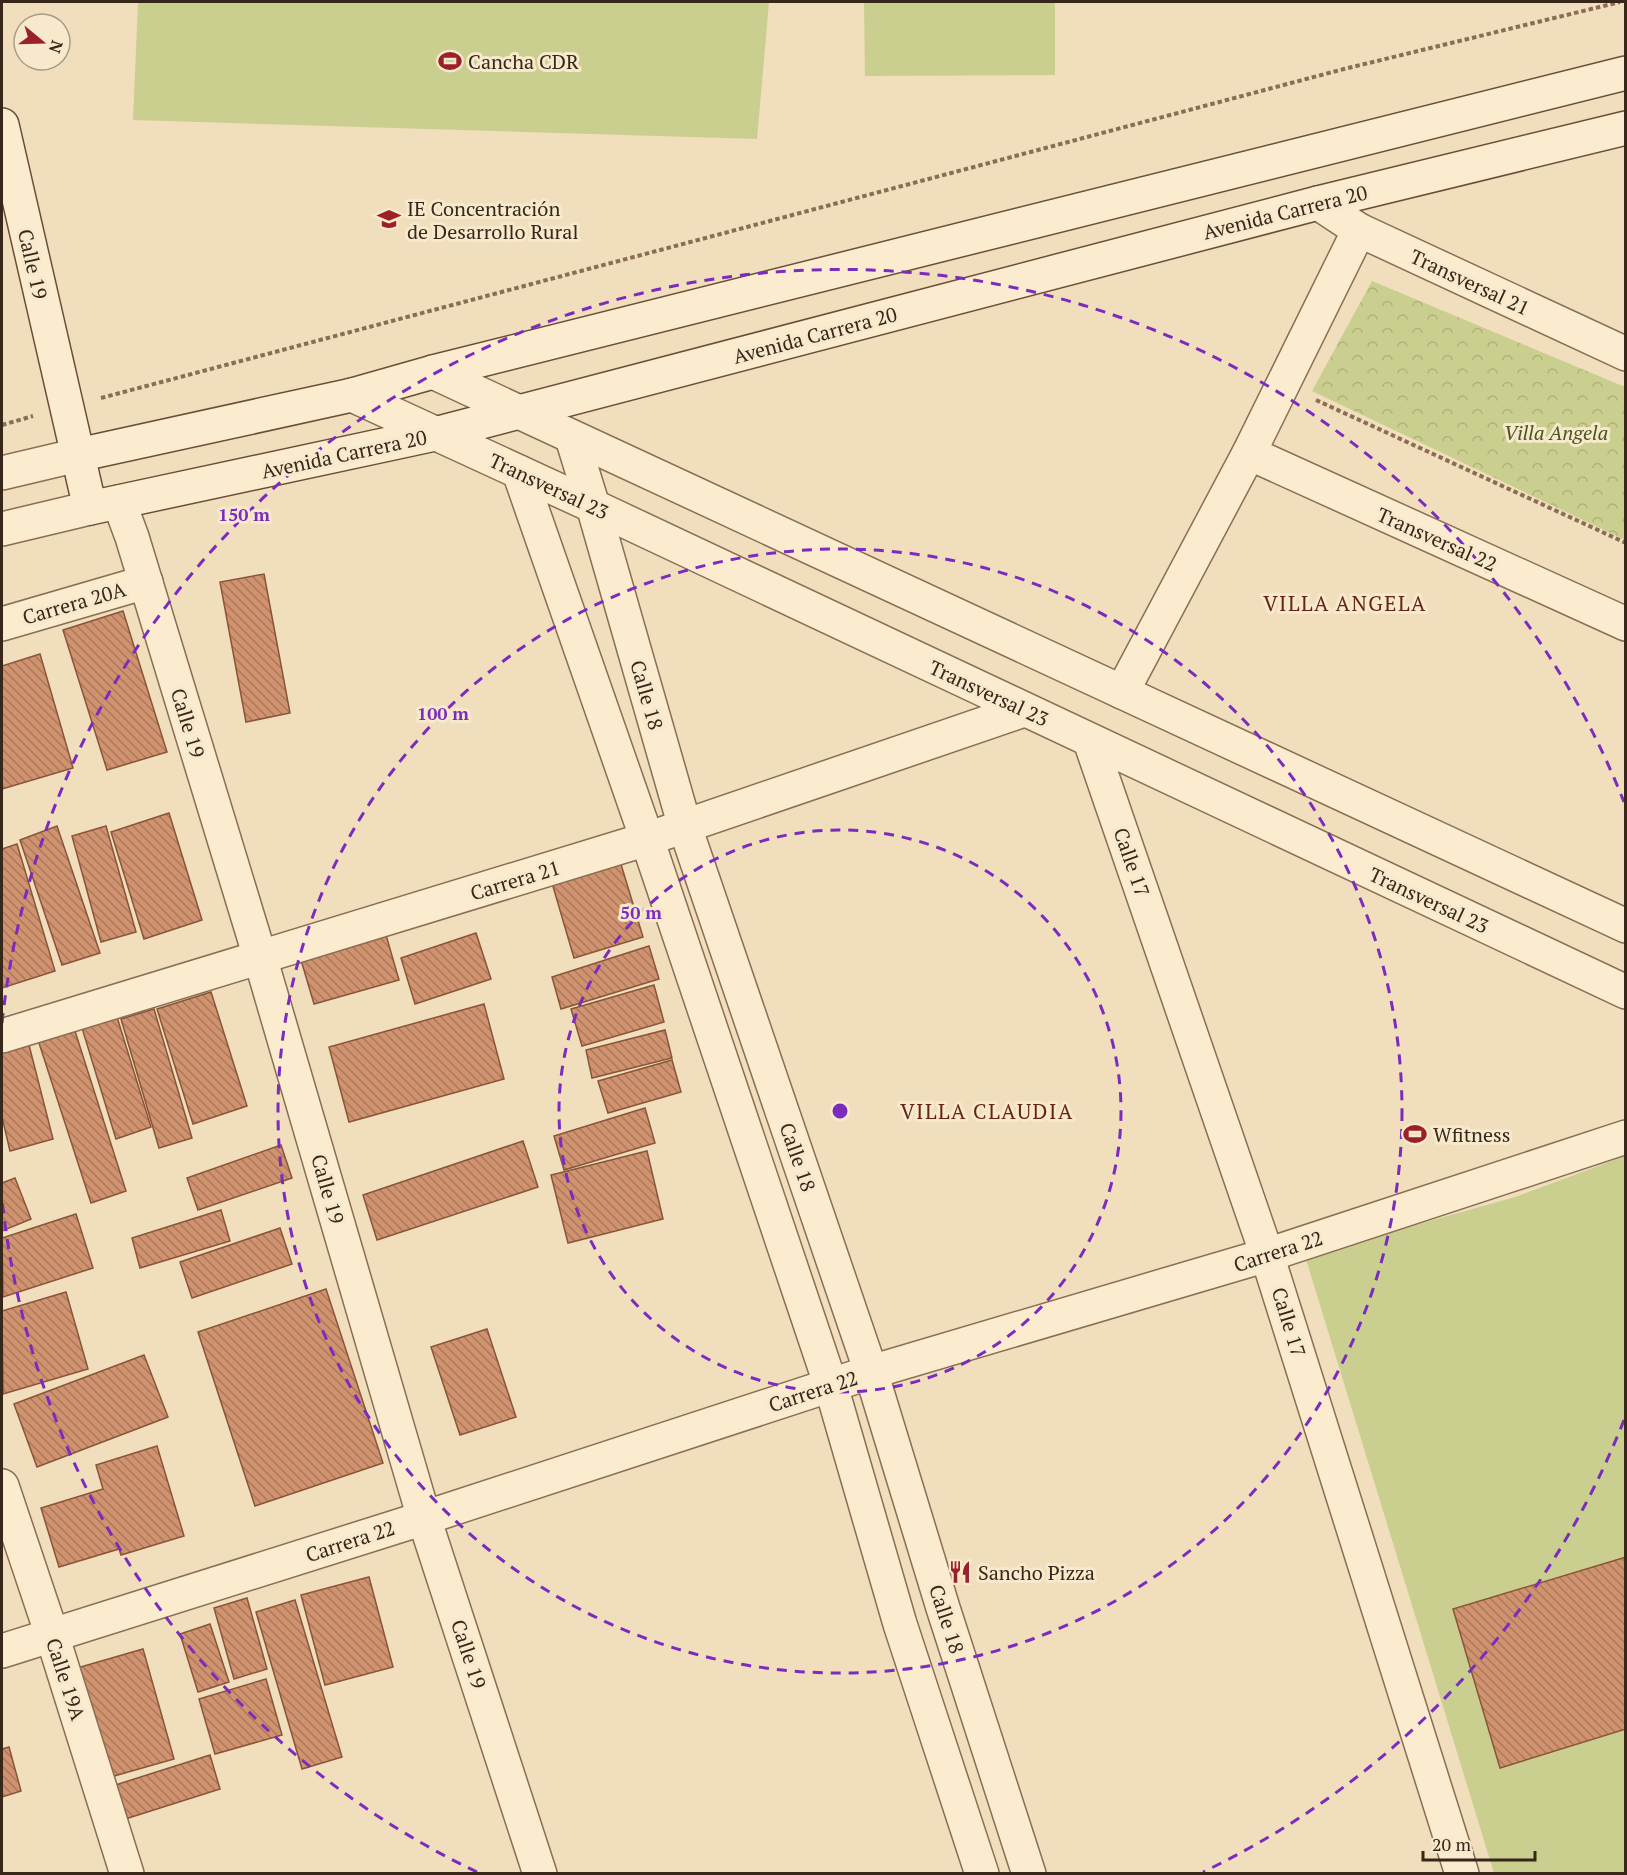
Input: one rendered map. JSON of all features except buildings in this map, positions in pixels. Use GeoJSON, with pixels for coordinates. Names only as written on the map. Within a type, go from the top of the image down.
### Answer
{"type":"FeatureCollection","features":[{"type":"Feature","properties":{"kind":"street"},"geometry":{"type":"LineString","coordinates":[[2,473],[352,395],[433,372],[1626,73]]}},
{"type":"Feature","properties":{"kind":"street","name":"Calle 19"},"geometry":{"type":"LineString","coordinates":[[2,125],[78,455],[146,582],[260,957],[424,1518],[540,1874]]}},
{"type":"Feature","properties":{"kind":"street","name":"Avenida Carrera 20"},"geometry":{"type":"LineString","coordinates":[[2,529],[435,434],[1318,203],[1626,129]]}},
{"type":"Feature","properties":{"kind":"street","name":"Transversal 21"},"geometry":{"type":"LineString","coordinates":[[1318,203],[1359,230],[1626,354]]}},
{"type":"Feature","properties":{"kind":"street"},"geometry":{"type":"LineString","coordinates":[[1122,692],[1249,453],[1359,230]]}},
{"type":"Feature","properties":{"kind":"street"},"geometry":{"type":"LineString","coordinates":[[433,372],[1626,926]]}},
{"type":"Feature","properties":{"kind":"street","name":"Transversal 23"},"geometry":{"type":"LineString","coordinates":[[352,395],[1626,992]]}},
{"type":"Feature","properties":{"kind":"street","name":"Calle 18"},"geometry":{"type":"LineString","coordinates":[[572,438],[685,827],[871,1372],[943,1608],[1029,1874]]}},
{"type":"Feature","properties":{"kind":"street","name":"Transversal 22"},"geometry":{"type":"LineString","coordinates":[[1249,453],[1626,624]]}},
{"type":"Feature","properties":{"kind":"street"},"geometry":{"type":"LineString","coordinates":[[519,472],[647,839],[831,1386],[900,1624],[982,1874]]}},
{"type":"Feature","properties":{"kind":"street","name":"Carrera 20A"},"geometry":{"type":"LineString","coordinates":[[2,624],[146,582]]}},
{"type":"Feature","properties":{"kind":"street","name":"Carrera 21"},"geometry":{"type":"LineString","coordinates":[[2,1036],[685,827],[1024,710]]}},
{"type":"Feature","properties":{"kind":"street","name":"Calle 17"},"geometry":{"type":"LineString","coordinates":[[1090,741],[1268,1255],[1462,1874]]}},
{"type":"Feature","properties":{"kind":"street","name":"Carrera 22"},"geometry":{"type":"LineString","coordinates":[[2,1651],[424,1518],[871,1372],[1268,1255],[1626,1137]]}},
{"type":"Feature","properties":{"kind":"street","name":"Calle 19A"},"geometry":{"type":"LineString","coordinates":[[2,1486],[52,1635],[127,1874]]}},
{"type":"Feature","properties":{"kind":"street"},"geometry":{"type":"LineString","coordinates":[[900,1624],[943,1608]]}},
{"type":"Feature","properties":{"kind":"path"},"geometry":{"type":"LineString","coordinates":[[66,407],[1332,72],[1620,2]]}},
{"type":"Feature","properties":{"kind":"path"},"geometry":{"type":"LineString","coordinates":[[1314,399],[1626,543]]}},
{"type":"Feature","properties":{"kind":"green space","name":"Cancha CDR"},"geometry":{"type":"Polygon","coordinates":[[[138,2],[769,2],[757,139],[133,120],[138,2]]]}},
{"type":"Feature","properties":{"kind":"green space"},"geometry":{"type":"Polygon","coordinates":[[[864,2],[1055,2],[1055,75],[865,76],[864,2]]]}},
{"type":"Feature","properties":{"kind":"green space","name":"Villa Angela"},"geometry":{"type":"Polygon","coordinates":[[[1372,281],[1625,387],[1625,540],[1312,391],[1372,281]]]}},
{"type":"Feature","properties":{"kind":"green space"},"geometry":{"type":"Polygon","coordinates":[[[1625,1156],[1625,1873],[1494,1873],[1305,1256],[1515,1197],[1625,1156]]]}},
{"type":"Feature","properties":{"kind":"place","name":"Cancha CDR"},"geometry":{"type":"Point","coordinates":[450,61]}},
{"type":"Feature","properties":{"kind":"place","name":"IE Concentración de Desarrollo Rural"},"geometry":{"type":"Point","coordinates":[389,219]}},
{"type":"Feature","properties":{"kind":"place","name":"Wfitness"},"geometry":{"type":"Point","coordinates":[1415,1134]}},
{"type":"Feature","properties":{"kind":"place","name":"Sancho Pizza"},"geometry":{"type":"Point","coordinates":[960,1572]}},
{"type":"Feature","properties":{"kind":"district","name":"VILLA ANGELA"},"geometry":{"type":"Point","coordinates":[1345,603]}},
{"type":"Feature","properties":{"kind":"district","name":"VILLA CLAUDIA"},"geometry":{"type":"Point","coordinates":[987,1111]}}]}
